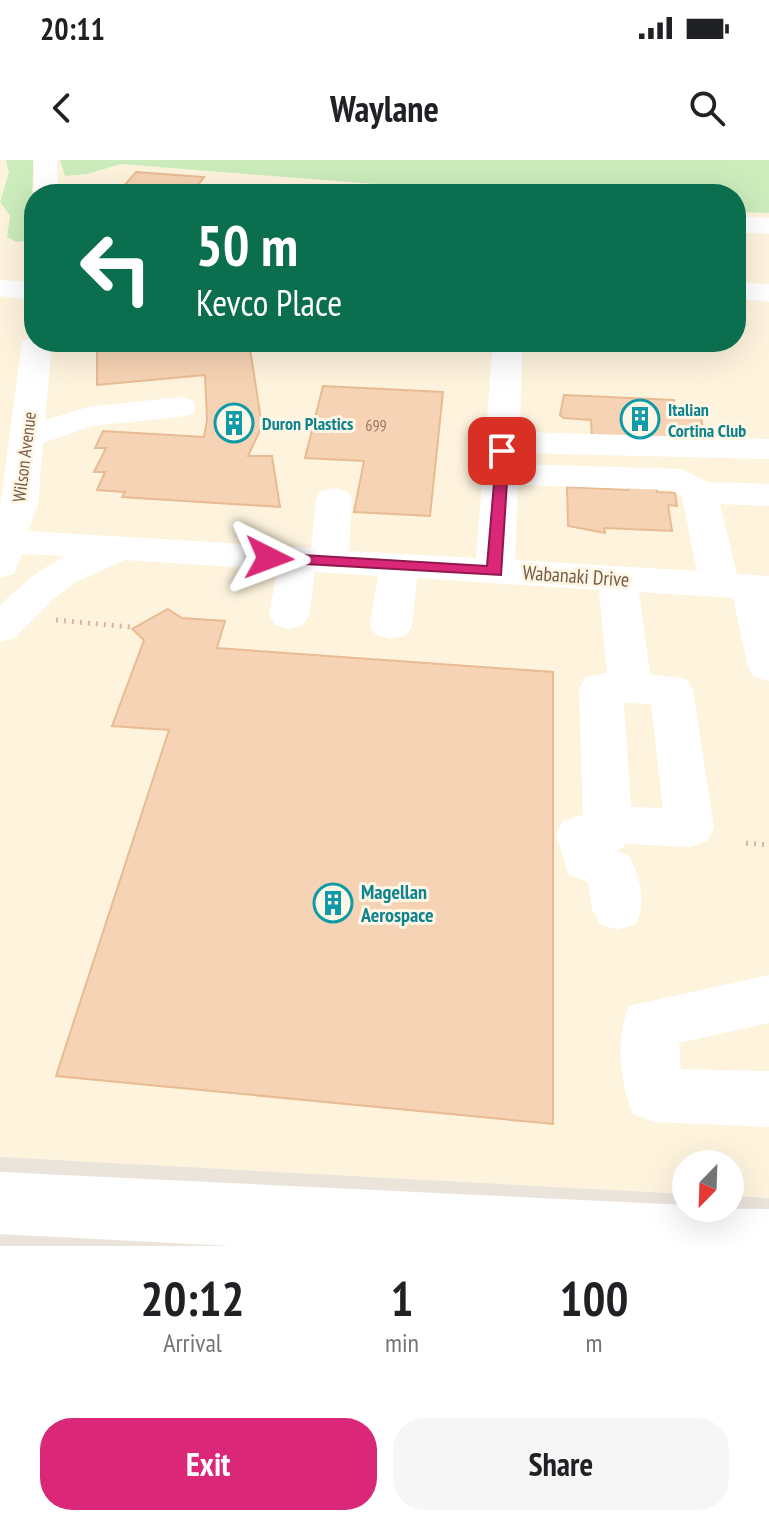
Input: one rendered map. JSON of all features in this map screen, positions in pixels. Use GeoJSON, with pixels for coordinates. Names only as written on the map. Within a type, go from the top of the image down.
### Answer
{"type":"FeatureCollection","features":[{"type":"Feature","properties":{"kind":"street"},"geometry":{"type":"LineString","coordinates":[[45,160],[46,184]]}},
{"type":"Feature","properties":{"kind":"street"},"geometry":{"type":"LineString","coordinates":[[746,225],[769,226]]}},
{"type":"Feature","properties":{"kind":"street"},"geometry":{"type":"LineString","coordinates":[[0,288],[24,290]]}},
{"type":"Feature","properties":{"kind":"street"},"geometry":{"type":"LineString","coordinates":[[746,291],[769,293]]}},
{"type":"Feature","properties":{"kind":"street","name":"Wilson Avenue"},"geometry":{"type":"LineString","coordinates":[[2,550],[20,504],[36,352]]}},
{"type":"Feature","properties":{"kind":"street"},"geometry":{"type":"LineString","coordinates":[[495,571],[507,354]]}},
{"type":"Feature","properties":{"kind":"street"},"geometry":{"type":"LineString","coordinates":[[27,437],[88,417],[180,407]]}},
{"type":"Feature","properties":{"kind":"street"},"geometry":{"type":"LineString","coordinates":[[501,458],[769,449]]}},
{"type":"Feature","properties":{"kind":"street"},"geometry":{"type":"LineString","coordinates":[[501,458],[681,480],[699,493],[746,587],[768,658]]}},
{"type":"Feature","properties":{"kind":"street"},"geometry":{"type":"LineString","coordinates":[[699,493],[769,495]]}},
{"type":"Feature","properties":{"kind":"street"},"geometry":{"type":"LineString","coordinates":[[289,616],[334,499]]}},
{"type":"Feature","properties":{"kind":"street"},"geometry":{"type":"LineString","coordinates":[[0,629],[39,587],[80,562],[123,549]]}},
{"type":"Feature","properties":{"kind":"street","name":"Wabanaki Drive"},"geometry":{"type":"LineString","coordinates":[[2,550],[123,549],[746,587]]}},
{"type":"Feature","properties":{"kind":"street"},"geometry":{"type":"LineString","coordinates":[[391,626],[399,566]]}},
{"type":"Feature","properties":{"kind":"street"},"geometry":{"type":"LineString","coordinates":[[618,579],[630,688]]}},
{"type":"Feature","properties":{"kind":"street"},"geometry":{"type":"LineString","coordinates":[[608,825],[690,828],[671,690],[601,688],[608,835],[580,834],[586,860],[611,870],[618,909]]}},
{"type":"Feature","properties":{"kind":"street"},"geometry":{"type":"LineString","coordinates":[[769,999],[649,1024],[654,1095],[769,1099]]}},
{"type":"Feature","properties":{"kind":"street"},"geometry":{"type":"LineString","coordinates":[[0,1203],[131,1228],[769,1241]]}},
{"type":"Feature","properties":{"kind":"path"},"geometry":{"type":"LineString","coordinates":[[47,619],[130,627]]}},
{"type":"Feature","properties":{"kind":"path"},"geometry":{"type":"LineString","coordinates":[[746,843],[769,845]]}},
{"type":"Feature","properties":{"kind":"shaded area"},"geometry":{"type":"Polygon","coordinates":[[[0,1157],[672,1193],[672,1222],[744,1222],[744,1197],[769,1198],[769,1246],[0,1246],[0,1157]]]}},
{"type":"Feature","properties":{"kind":"green space"},"geometry":{"type":"Polygon","coordinates":[[[6,160],[34,160],[32,184],[24,184],[24,241],[17,242],[7,237],[10,216],[0,202],[9,172],[6,160]]]}},
{"type":"Feature","properties":{"kind":"green space"},"geometry":{"type":"Polygon","coordinates":[[[60,160],[769,160],[769,213],[746,212],[746,184],[375,184],[121,164],[87,174],[65,176],[60,160]]]}},
{"type":"Feature","properties":{"kind":"building"},"geometry":{"type":"Polygon","coordinates":[[[136,172],[204,177],[199,184],[126,184],[136,172]]]}},
{"type":"Feature","properties":{"kind":"building","name":"Duron Plastics"},"geometry":{"type":"Polygon","coordinates":[[[97,352],[251,352],[262,426],[248,456],[272,456],[280,507],[122,497],[125,492],[97,490],[105,472],[94,472],[106,448],[95,448],[103,431],[204,437],[207,420],[205,375],[97,385],[97,352]]]}},
{"type":"Feature","properties":{"kind":"building"},"geometry":{"type":"Polygon","coordinates":[[[323,386],[443,392],[430,516],[354,512],[364,461],[305,458],[323,386]]]}},
{"type":"Feature","properties":{"kind":"building","name":"Italian Cortina Club"},"geometry":{"type":"Polygon","coordinates":[[[564,395],[674,400],[675,405],[699,407],[706,443],[592,438],[591,420],[560,415],[564,395]]]}},
{"type":"Feature","properties":{"kind":"building"},"geometry":{"type":"Polygon","coordinates":[[[626,479],[656,481],[657,492],[675,493],[677,506],[668,505],[672,531],[604,528],[605,533],[568,526],[567,487],[628,490],[626,479]]]}},
{"type":"Feature","properties":{"kind":"building","name":"Magellan Aerospace"},"geometry":{"type":"Polygon","coordinates":[[[168,609],[182,618],[225,621],[217,648],[553,672],[553,1124],[56,1076],[169,730],[112,726],[144,640],[132,629],[168,609]]]}},
{"type":"Feature","properties":{"kind":"place","name":"Italian Cortina Club"},"geometry":{"type":"Point","coordinates":[640,419]}},
{"type":"Feature","properties":{"kind":"place","name":"Duron Plastics"},"geometry":{"type":"Point","coordinates":[234,423]}},
{"type":"Feature","properties":{"kind":"place","name":"Magellan Aerospace"},"geometry":{"type":"Point","coordinates":[333,903]}},
{"type":"Feature","properties":{"kind":"route"},"geometry":{"type":"LineString","coordinates":[[269,558],[495,571],[502,451]]}}]}
